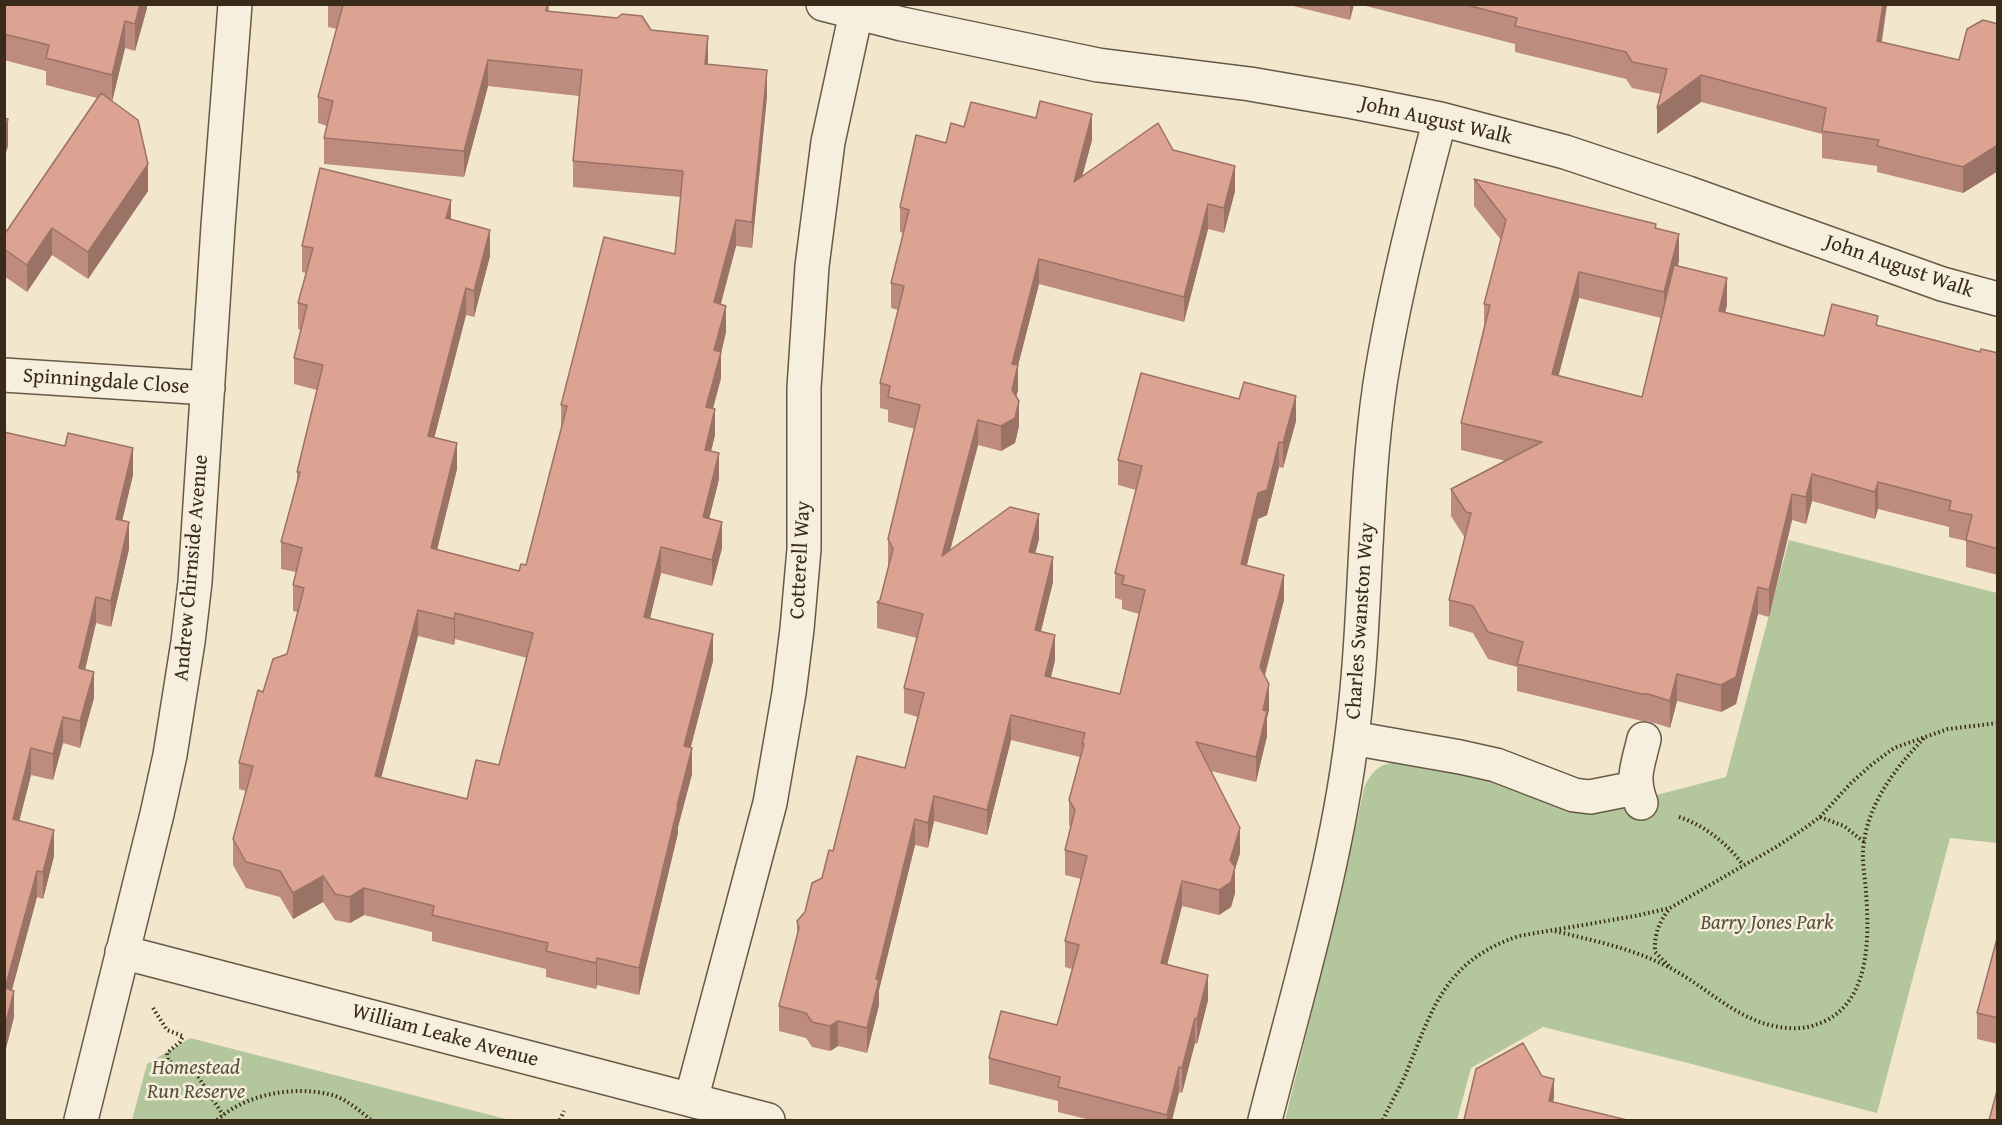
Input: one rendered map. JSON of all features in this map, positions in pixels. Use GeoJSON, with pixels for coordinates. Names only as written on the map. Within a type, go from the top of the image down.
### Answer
{"type":"FeatureCollection","features":[{"type":"Feature","properties":{"kind":"street","name":"Andrew Chirnside Avenue"},"geometry":{"type":"LineString","coordinates":[[81,1120],[159,804],[180,696],[195,582],[235,4]]}},
{"type":"Feature","properties":{"kind":"street","name":"John August Walk"},"geometry":{"type":"LineString","coordinates":[[824,4],[856,13],[1098,65],[1250,84],[1440,119],[1565,152],[1688,193],[1942,284],[1998,299]]}},
{"type":"Feature","properties":{"kind":"street","name":"Cotterell Way"},"geometry":{"type":"LineString","coordinates":[[692,1100],[770,803],[789,693],[804,549],[804,388],[812,266],[828,142],[856,13]]}},
{"type":"Feature","properties":{"kind":"street","name":"Charles Swanston Way"},"geometry":{"type":"LineString","coordinates":[[1265,1120],[1338,825],[1352,738],[1359,668],[1380,384],[1401,276],[1440,119]]}},
{"type":"Feature","properties":{"kind":"street","name":"Spinningdale Close"},"geometry":{"type":"LineString","coordinates":[[4,375],[208,388]]}},
{"type":"Feature","properties":{"kind":"street"},"geometry":{"type":"LineString","coordinates":[[1352,738],[1496,765],[1574,795],[1590,797],[1638,796],[1635,774],[1644,739]]}},
{"type":"Feature","properties":{"kind":"street","name":"William Leake Avenue"},"geometry":{"type":"LineString","coordinates":[[122,952],[768,1120]]}},
{"type":"Feature","properties":{"kind":"path"},"geometry":{"type":"LineString","coordinates":[[1383,1120],[1406,1074],[1430,1013],[1443,990],[1460,970],[1480,953],[1502,941],[1519,936],[1670,908],[1776,847],[1820,816],[1850,784],[1894,748],[1948,729],[1998,723]]}},
{"type":"Feature","properties":{"kind":"path"},"geometry":{"type":"LineString","coordinates":[[1551,931],[1640,954],[1670,968],[1750,1019],[1790,1029],[1820,1024],[1835,1016],[1847,1003],[1862,972],[1867,921],[1863,858],[1870,817],[1881,792],[1901,762],[1926,737]]}},
{"type":"Feature","properties":{"kind":"path"},"geometry":{"type":"LineString","coordinates":[[1638,796],[1648,811],[1662,811],[1684,818],[1705,830],[1733,851],[1743,865]]}},
{"type":"Feature","properties":{"kind":"path"},"geometry":{"type":"LineString","coordinates":[[1820,816],[1844,826],[1864,842]]}},
{"type":"Feature","properties":{"kind":"path"},"geometry":{"type":"LineString","coordinates":[[1670,908],[1660,921],[1654,943],[1655,952],[1670,968]]}},
{"type":"Feature","properties":{"kind":"path"},"geometry":{"type":"LineString","coordinates":[[122,952],[167,1030],[183,1036],[180,1042],[167,1053],[168,1060],[173,1064],[190,1064],[223,1115]]}},
{"type":"Feature","properties":{"kind":"path"},"geometry":{"type":"LineString","coordinates":[[217,1120],[255,1099],[283,1092],[333,1095],[371,1120]]}},
{"type":"Feature","properties":{"kind":"green space","name":"Barry Jones Park"},"geometry":{"type":"Polygon","coordinates":[[[1789,540],[1997,593],[1997,843],[1950,838],[1877,1113],[1543,1027],[1471,1068],[1457,1120],[1285,1120],[1345,879],[1364,788],[1374,772],[1392,763],[1417,763],[1614,806],[1726,777],[1789,540]]]}},
{"type":"Feature","properties":{"kind":"green space","name":"Homestead Run Reserve"},"geometry":{"type":"Polygon","coordinates":[[[190,1038],[510,1120],[132,1120],[147,1064],[190,1038]]]}},
{"type":"Feature","properties":{"kind":"building"},"geometry":{"type":"Polygon","coordinates":[[[4,4],[140,4],[135,24],[125,21],[112,75],[46,58],[49,45],[4,34],[4,4]]]}},
{"type":"Feature","properties":{"kind":"building"},"geometry":{"type":"Polygon","coordinates":[[[547,4],[546,11],[617,18],[622,14],[642,16],[651,30],[708,36],[705,64],[767,70],[752,222],[736,220],[714,302],[726,306],[714,350],[721,352],[706,407],[715,409],[705,450],[719,453],[703,517],[722,522],[712,560],[661,547],[644,617],[713,634],[684,746],[692,748],[639,968],[597,958],[596,963],[546,951],[548,943],[432,915],[434,906],[364,888],[350,897],[335,894],[323,876],[293,893],[280,871],[246,862],[233,839],[253,766],[239,763],[258,690],[263,692],[273,659],[287,654],[304,588],[293,585],[302,548],[281,542],[300,472],[297,472],[323,365],[294,358],[307,305],[298,303],[313,248],[302,246],[320,168],[451,200],[446,218],[490,230],[474,291],[466,288],[428,436],[457,443],[431,548],[519,571],[521,564],[526,565],[567,406],[561,405],[604,237],[675,254],[683,171],[573,161],[582,70],[488,60],[464,151],[324,138],[333,101],[318,97],[343,5],[547,4]],[[418,610],[375,776],[467,799],[476,760],[499,765],[533,633],[455,613],[454,619],[418,610]]]}},
{"type":"Feature","properties":{"kind":"building"},"geometry":{"type":"Polygon","coordinates":[[[1463,4],[1883,4],[1877,41],[1959,60],[1967,29],[1983,20],[1998,24],[1998,145],[1963,167],[1877,146],[1879,140],[1822,131],[1826,108],[1701,75],[1657,108],[1667,69],[1632,62],[1626,52],[1515,26],[1517,18],[1463,4]]]}},
{"type":"Feature","properties":{"kind":"building"},"geometry":{"type":"Polygon","coordinates":[[[101,93],[138,120],[148,164],[88,252],[52,228],[27,265],[4,249],[4,235],[101,93]]]}},
{"type":"Feature","properties":{"kind":"building"},"geometry":{"type":"Polygon","coordinates":[[[1040,101],[1092,114],[1074,182],[1158,123],[1173,150],[1235,166],[1224,208],[1208,204],[1184,297],[1039,259],[1012,364],[1018,365],[1012,390],[1019,401],[1015,418],[1001,426],[978,420],[942,556],[1010,507],[1039,514],[1029,552],[1053,557],[1035,630],[1055,635],[1045,676],[1120,694],[1145,590],[1122,584],[1124,576],[1115,573],[1142,466],[1118,460],[1141,373],[1239,399],[1244,382],[1296,396],[1283,443],[1279,442],[1267,490],[1258,493],[1241,564],[1284,575],[1260,667],[1269,684],[1263,710],[1267,711],[1256,757],[1196,742],[1240,828],[1230,860],[1235,867],[1231,882],[1219,890],[1182,881],[1161,963],[1208,975],[1182,1068],[1179,1067],[1167,1115],[1058,1087],[1060,1077],[989,1058],[1001,1011],[1057,1025],[1079,945],[1065,941],[1087,856],[1065,850],[1075,810],[1069,800],[1085,733],[1011,715],[987,810],[934,796],[928,823],[915,819],[876,979],[879,980],[867,1028],[838,1021],[830,1026],[812,1022],[806,1013],[779,1006],[799,928],[797,921],[805,912],[812,883],[822,878],[829,850],[833,851],[857,756],[905,768],[924,693],[904,688],[923,614],[877,602],[880,600],[893,549],[888,539],[920,405],[888,397],[890,386],[880,383],[904,286],[891,283],[909,210],[900,207],[916,135],[946,143],[951,123],[964,127],[971,102],[1036,118],[1040,101]]]}},
{"type":"Feature","properties":{"kind":"building"},"geometry":{"type":"Polygon","coordinates":[[[4,118],[8,119],[4,132],[4,118]]]}},
{"type":"Feature","properties":{"kind":"building"},"geometry":{"type":"Polygon","coordinates":[[[1474,179],[1656,224],[1655,228],[1679,234],[1664,292],[1579,272],[1552,374],[1642,397],[1674,265],[1727,278],[1719,311],[1824,336],[1832,304],[1878,316],[1876,325],[1980,352],[1981,349],[1998,353],[1998,549],[1966,540],[1972,515],[1949,510],[1951,501],[1878,482],[1875,492],[1812,474],[1806,497],[1792,494],[1769,590],[1758,587],[1736,677],[1721,685],[1677,674],[1670,701],[1517,664],[1523,642],[1488,632],[1473,606],[1449,600],[1471,513],[1466,512],[1451,489],[1542,442],[1461,423],[1490,305],[1484,304],[1506,220],[1474,179]]]}},
{"type":"Feature","properties":{"kind":"building"},"geometry":{"type":"Polygon","coordinates":[[[4,432],[65,446],[68,433],[133,448],[116,519],[129,522],[111,601],[96,597],[79,668],[94,672],[80,721],[63,717],[53,754],[31,748],[13,819],[54,830],[43,872],[37,871],[5,988],[14,991],[4,1030],[4,432]]]}},
{"type":"Feature","properties":{"kind":"building"},"geometry":{"type":"Polygon","coordinates":[[[1998,935],[1998,1018],[1977,1013],[1998,935]]]}},
{"type":"Feature","properties":{"kind":"building"},"geometry":{"type":"Polygon","coordinates":[[[1523,1043],[1542,1076],[1554,1079],[1549,1101],[1627,1120],[1464,1120],[1476,1069],[1523,1043]]]}},
{"type":"Feature","properties":{"kind":"building"},"geometry":{"type":"Polygon","coordinates":[[[1998,1087],[1998,1120],[1989,1120],[1998,1087]]]}}]}
